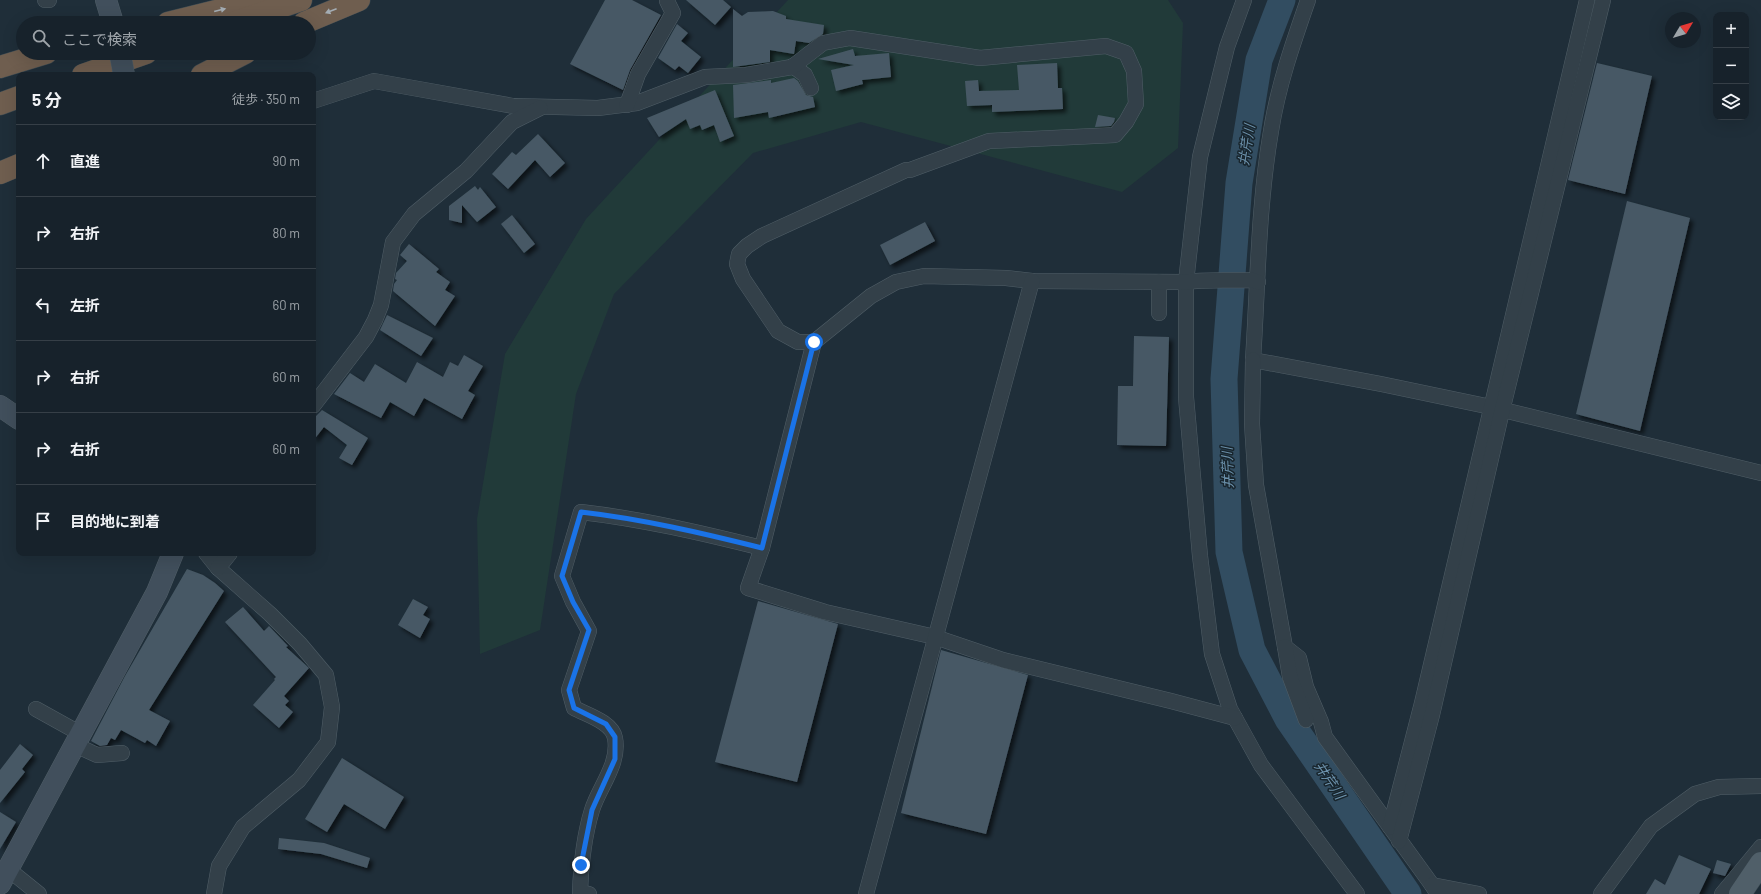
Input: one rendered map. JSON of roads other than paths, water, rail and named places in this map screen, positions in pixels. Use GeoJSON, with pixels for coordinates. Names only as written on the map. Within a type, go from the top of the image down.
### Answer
{"type":"FeatureCollection","features":[{"type":"Feature","properties":{"kind":"highway"},"geometry":{"type":"LineString","coordinates":[[196,16],[260,0]]}},
{"type":"Feature","properties":{"kind":"highway"},"geometry":{"type":"LineString","coordinates":[[254,16],[301,0]]}},
{"type":"Feature","properties":{"kind":"highway"},"geometry":{"type":"LineString","coordinates":[[316,18],[359,0]]}},
{"type":"Feature","properties":{"kind":"highway"},"geometry":{"type":"LineString","coordinates":[[0,68],[25,60]]}},
{"type":"Feature","properties":{"kind":"highway"},"geometry":{"type":"LineString","coordinates":[[92,72],[126,60]]}},
{"type":"Feature","properties":{"kind":"highway"},"geometry":{"type":"LineString","coordinates":[[208,72],[231,60]]}},
{"type":"Feature","properties":{"kind":"highway"},"geometry":{"type":"LineString","coordinates":[[0,104],[16,98]]}},
{"type":"Feature","properties":{"kind":"highway"},"geometry":{"type":"LineString","coordinates":[[0,172],[16,166]]}},
{"type":"Feature","properties":{"kind":"main road"},"geometry":{"type":"LineString","coordinates":[[1740,894],[1761,863]]}},
{"type":"Feature","properties":{"kind":"street"},"geometry":{"type":"LineString","coordinates":[[106,0],[111,16]]}},
{"type":"Feature","properties":{"kind":"street"},"geometry":{"type":"LineString","coordinates":[[1244,0],[1227,46],[1200,157],[1186,282],[1186,397],[1200,556],[1212,654],[1230,709],[1261,765],[1357,894]]}},
{"type":"Feature","properties":{"kind":"street"},"geometry":{"type":"LineString","coordinates":[[1306,720],[1290,677],[1256,485],[1252,424],[1255,281],[1262,200],[1271,130],[1287,61],[1308,0]]}},
{"type":"Feature","properties":{"kind":"street"},"geometry":{"type":"LineString","coordinates":[[1399,841],[1432,715],[1497,409],[1588,0]]}},
{"type":"Feature","properties":{"kind":"street"},"geometry":{"type":"LineString","coordinates":[[1390,827],[1603,0]]}},
{"type":"Feature","properties":{"kind":"street"},"geometry":{"type":"LineString","coordinates":[[627,104],[638,74],[673,13],[667,1]]}},
{"type":"Feature","properties":{"kind":"street"},"geometry":{"type":"LineString","coordinates":[[316,100],[374,81],[513,106],[598,108],[637,103],[705,77],[746,75],[793,66],[822,43],[850,38],[980,58],[1106,46],[1126,53],[1134,71],[1136,104],[1126,122],[1115,135],[989,141],[910,170],[906,170],[762,236],[747,246],[739,254],[737,264],[743,279],[778,331],[798,342],[814,342]]}},
{"type":"Feature","properties":{"kind":"street"},"geometry":{"type":"LineString","coordinates":[[121,60],[123,72]]}},
{"type":"Feature","properties":{"kind":"street"},"geometry":{"type":"LineString","coordinates":[[793,66],[805,75],[811,88]]}},
{"type":"Feature","properties":{"kind":"street"},"geometry":{"type":"LineString","coordinates":[[316,402],[366,337],[375,320],[381,305],[392,242],[414,214],[466,171],[512,122],[543,106]]}},
{"type":"Feature","properties":{"kind":"street"},"geometry":{"type":"LineString","coordinates":[[1236,718],[1003,660],[935,637],[825,612],[748,588],[762,548],[814,342],[871,296],[896,282],[924,276],[1006,278],[1032,281],[1255,281]]}},
{"type":"Feature","properties":{"kind":"street"},"geometry":{"type":"LineString","coordinates":[[866,894],[1032,281]]}},
{"type":"Feature","properties":{"kind":"street"},"geometry":{"type":"LineString","coordinates":[[1158,313],[1159,282]]}},
{"type":"Feature","properties":{"kind":"street"},"geometry":{"type":"LineString","coordinates":[[1253,360],[1381,384],[1497,409],[1761,473]]}},
{"type":"Feature","properties":{"kind":"street"},"geometry":{"type":"LineString","coordinates":[[0,406],[16,416]]}},
{"type":"Feature","properties":{"kind":"street"},"geometry":{"type":"LineString","coordinates":[[589,894],[580,892],[581,865],[592,810],[615,759],[615,737],[606,724],[574,708],[569,690],[589,630],[573,602],[562,576],[581,512],[612,515],[690,530],[762,548]]}},
{"type":"Feature","properties":{"kind":"street"},"geometry":{"type":"LineString","coordinates":[[39,894],[4,877],[157,592],[172,556]]}},
{"type":"Feature","properties":{"kind":"street"},"geometry":{"type":"LineString","coordinates":[[208,556],[218,568],[270,614],[300,644],[326,675],[332,707],[328,742],[299,780],[243,827],[219,866],[214,894]]}},
{"type":"Feature","properties":{"kind":"street"},"geometry":{"type":"LineString","coordinates":[[218,568],[228,556]]}},
{"type":"Feature","properties":{"kind":"street"},"geometry":{"type":"LineString","coordinates":[[1285,647],[1299,658],[1306,687],[1322,722],[1325,737],[1435,890],[1479,894]]}},
{"type":"Feature","properties":{"kind":"street"},"geometry":{"type":"LineString","coordinates":[[36,709],[98,755],[122,753]]}},
{"type":"Feature","properties":{"kind":"street"},"geometry":{"type":"LineString","coordinates":[[1601,894],[1651,826],[1695,794],[1720,787],[1761,786]]}},
{"type":"Feature","properties":{"kind":"street"},"geometry":{"type":"LineString","coordinates":[[1722,894],[1761,847]]}},
{"type":"Feature","properties":{"kind":"waterway","name":"井芹川"},"geometry":{"type":"LineString","coordinates":[[1282,0],[1259,60],[1239,183],[1224,379],[1229,552],[1252,650],[1288,719],[1408,894]]}}]}
